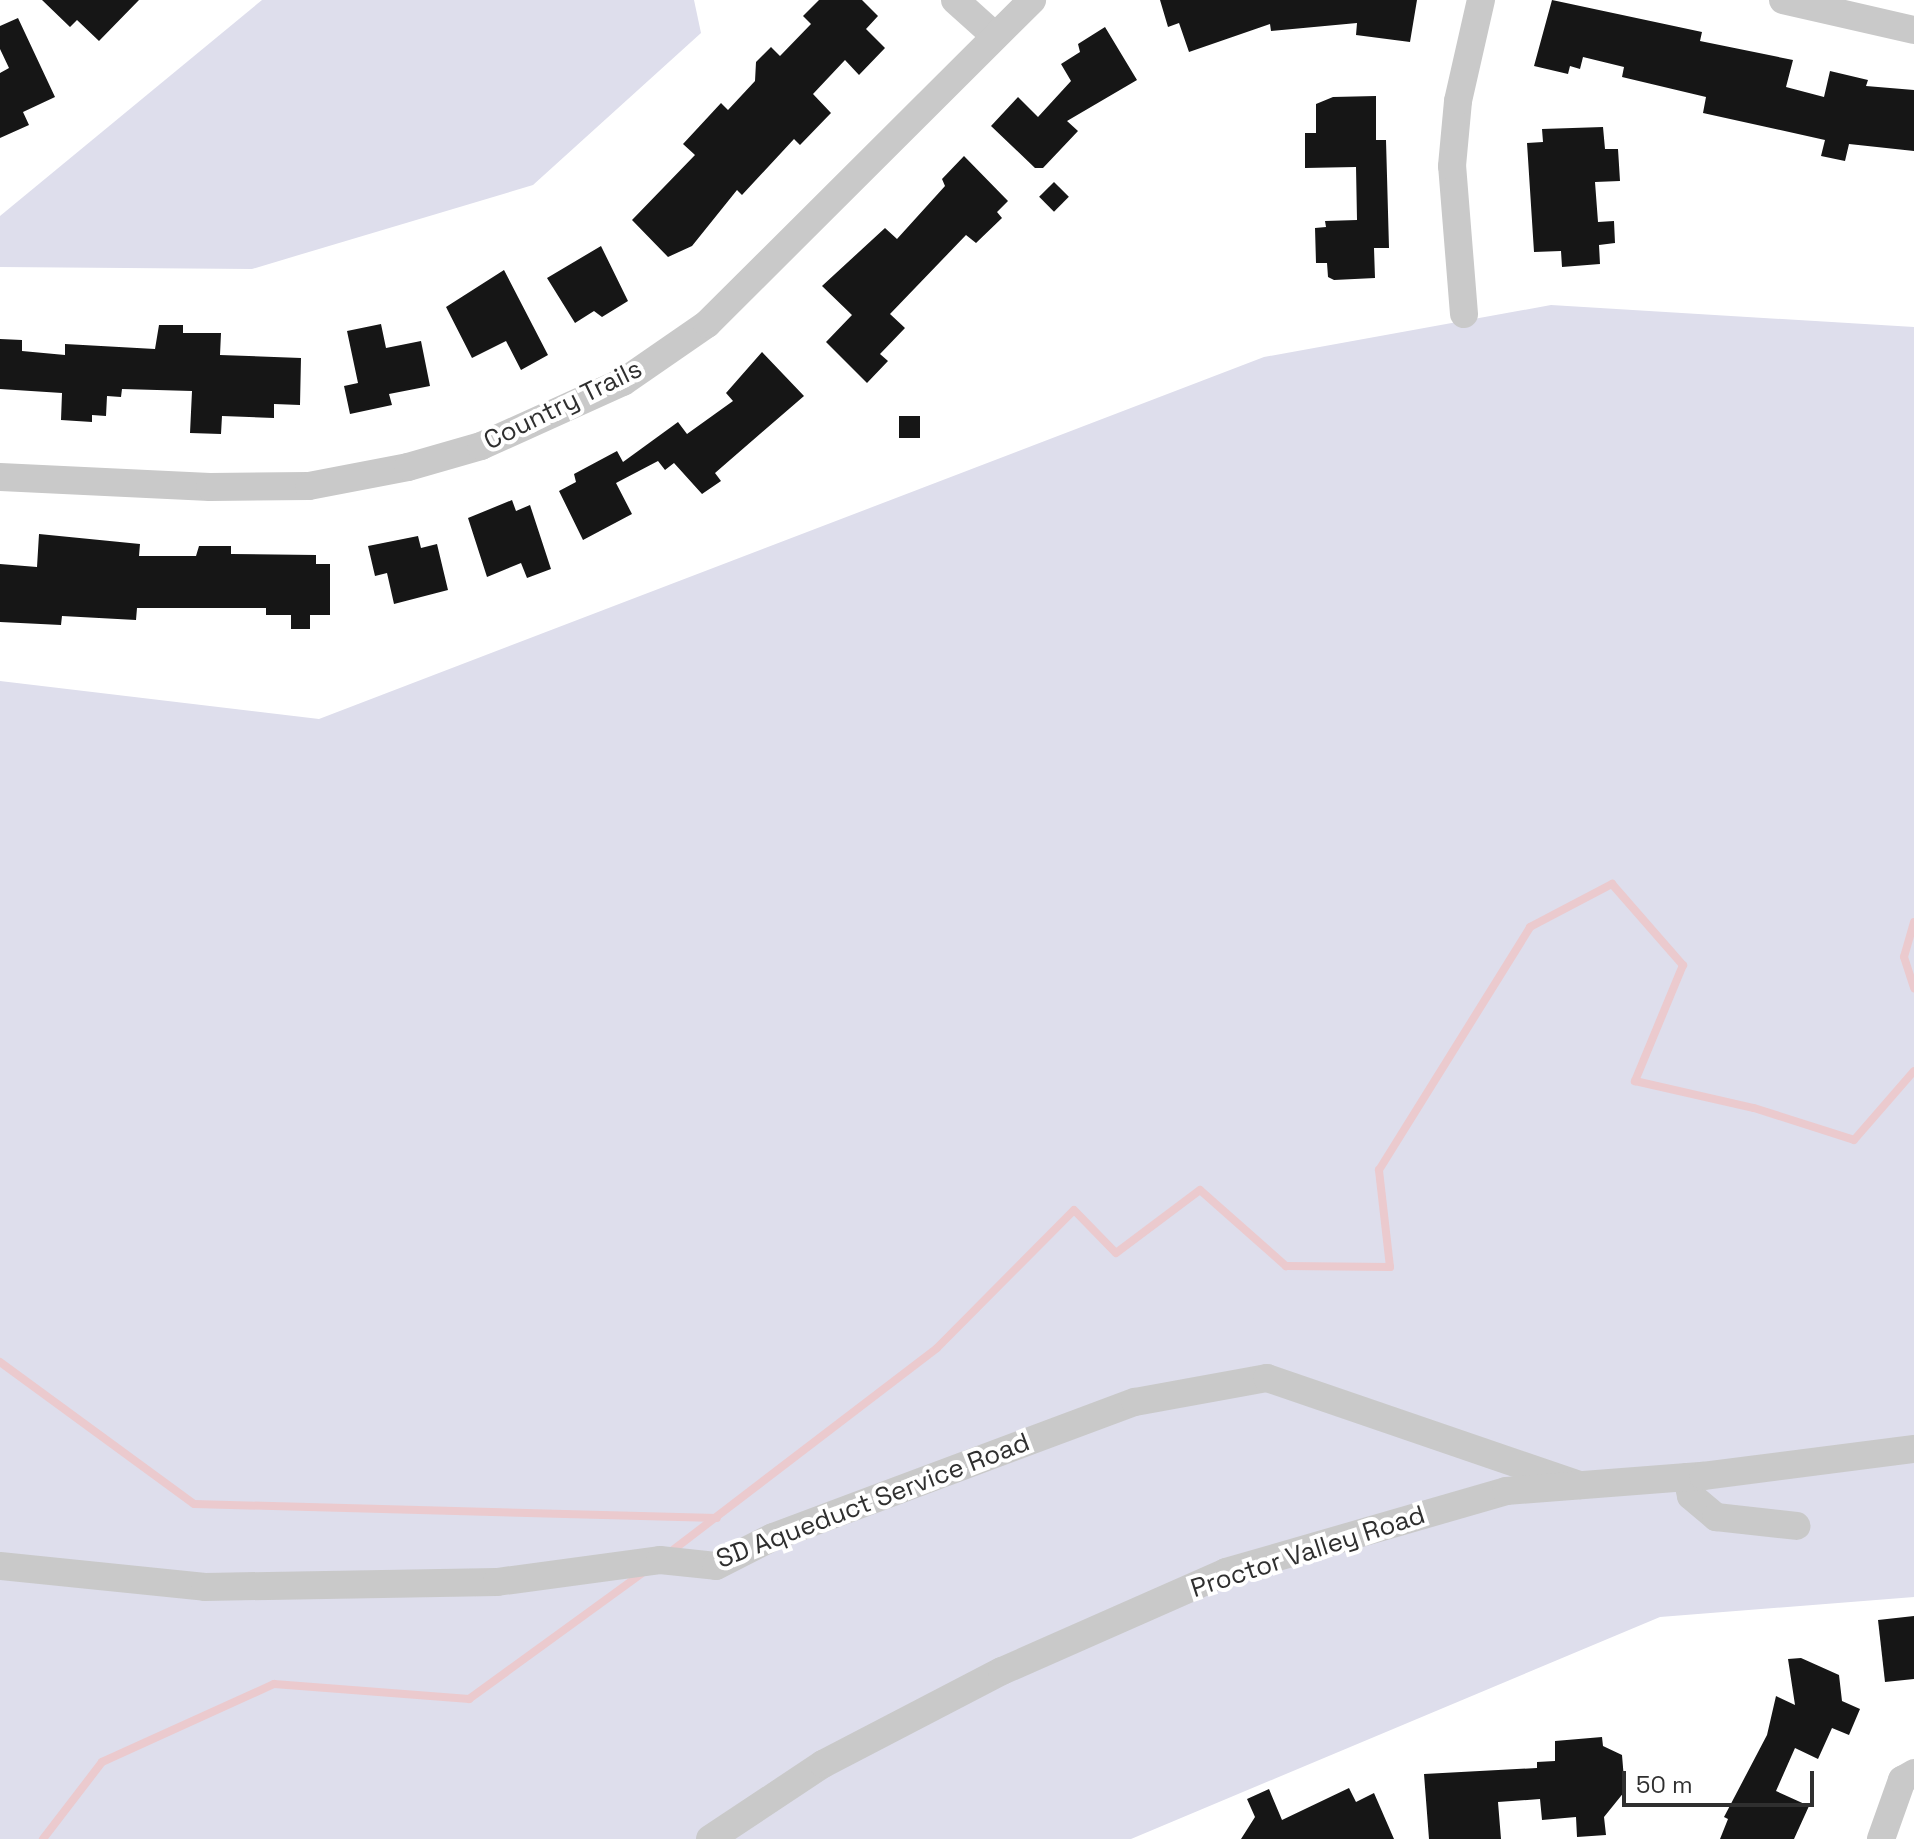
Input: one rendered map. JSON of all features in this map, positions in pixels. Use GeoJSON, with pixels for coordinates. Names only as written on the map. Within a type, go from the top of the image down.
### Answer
{"type":"FeatureCollection","features":[{"type":"Feature","properties":{"kind":"street"},"geometry":{"type":"LineString","coordinates":[[955,0],[995,36]]}},
{"type":"Feature","properties":{"kind":"street","name":"Country Trails"},"geometry":{"type":"LineString","coordinates":[[0,477],[210,487],[309,486],[408,467],[481,446],[623,382],[707,324],[1032,0]]}},
{"type":"Feature","properties":{"kind":"street"},"geometry":{"type":"LineString","coordinates":[[1464,314],[1452,166],[1458,101],[1481,0]]}},
{"type":"Feature","properties":{"kind":"street"},"geometry":{"type":"LineString","coordinates":[[1783,0],[1914,30]]}},
{"type":"Feature","properties":{"kind":"street","name":"SD Aqueduct Service Road"},"geometry":{"type":"LineString","coordinates":[[0,1566],[205,1587],[497,1582],[660,1560],[716,1566],[773,1537],[1135,1402],[1267,1378],[1580,1485]]}},
{"type":"Feature","properties":{"kind":"street","name":"Proctor Valley Road"},"geometry":{"type":"LineString","coordinates":[[710,1839],[823,1764],[1002,1671],[1226,1572],[1506,1491],[1687,1477],[1914,1449]]}},
{"type":"Feature","properties":{"kind":"street"},"geometry":{"type":"LineString","coordinates":[[1687,1477],[1691,1496],[1716,1517],[1797,1526]]}},
{"type":"Feature","properties":{"kind":"street"},"geometry":{"type":"LineString","coordinates":[[1881,1839],[1902,1780],[1914,1773]]}},
{"type":"Feature","properties":{"kind":"shaded area"},"geometry":{"type":"Polygon","coordinates":[[[262,0],[694,0],[701,33],[533,185],[252,269],[0,267],[0,216],[262,0]]]}},
{"type":"Feature","properties":{"kind":"shaded area"},"geometry":{"type":"Polygon","coordinates":[[[1551,305],[1914,327],[1914,1597],[1660,1617],[1131,1839],[0,1839],[0,681],[319,719],[1264,357],[1551,305]]]}},
{"type":"Feature","properties":{"kind":"building"},"geometry":{"type":"Polygon","coordinates":[[[42,0],[139,0],[99,41],[77,20],[70,27],[42,0]]]}},
{"type":"Feature","properties":{"kind":"building"},"geometry":{"type":"Polygon","coordinates":[[[819,0],[862,0],[878,16],[866,29],[885,48],[859,75],[845,60],[813,94],[831,113],[800,145],[794,139],[742,195],[737,190],[692,246],[668,257],[632,220],[695,155],[683,144],[721,103],[728,110],[755,81],[756,62],[771,47],[780,56],[811,24],[803,16],[819,0]]]}},
{"type":"Feature","properties":{"kind":"building"},"geometry":{"type":"Polygon","coordinates":[[[1160,0],[1417,0],[1410,42],[1356,35],[1357,23],[1271,31],[1270,24],[1189,52],[1179,23],[1168,27],[1160,0]]]}},
{"type":"Feature","properties":{"kind":"building"},"geometry":{"type":"Polygon","coordinates":[[[1552,0],[1702,32],[1700,41],[1793,60],[1786,87],[1824,97],[1830,71],[1868,80],[1866,86],[1914,90],[1914,151],[1849,144],[1845,161],[1821,156],[1825,140],[1703,113],[1706,97],[1622,77],[1624,67],[1583,57],[1580,69],[1570,66],[1568,74],[1534,66],[1552,0]]]}},
{"type":"Feature","properties":{"kind":"building"},"geometry":{"type":"Polygon","coordinates":[[[18,18],[55,97],[23,112],[29,125],[0,138],[0,73],[9,68],[0,49],[0,26],[18,18]]]}},
{"type":"Feature","properties":{"kind":"building"},"geometry":{"type":"Polygon","coordinates":[[[1105,27],[1137,80],[1067,121],[1078,131],[1043,168],[1035,168],[991,126],[1018,97],[1038,117],[1071,81],[1061,64],[1080,52],[1078,44],[1105,27]]]}},
{"type":"Feature","properties":{"kind":"building"},"geometry":{"type":"Polygon","coordinates":[[[1376,96],[1376,140],[1386,140],[1389,248],[1374,248],[1375,278],[1334,280],[1328,277],[1327,263],[1316,263],[1315,228],[1326,227],[1325,221],[1357,220],[1356,167],[1305,168],[1305,133],[1316,133],[1316,104],[1333,97],[1376,96]]]}},
{"type":"Feature","properties":{"kind":"building"},"geometry":{"type":"Polygon","coordinates":[[[1603,127],[1605,149],[1618,149],[1620,181],[1595,182],[1598,222],[1614,221],[1615,243],[1599,245],[1600,264],[1562,267],[1561,251],[1534,252],[1527,143],[1543,142],[1542,129],[1603,127]]]}},
{"type":"Feature","properties":{"kind":"building"},"geometry":{"type":"Polygon","coordinates":[[[964,156],[1008,201],[997,212],[1002,218],[976,243],[966,235],[890,314],[905,328],[880,354],[888,361],[867,383],[826,342],[852,315],[822,286],[885,228],[897,239],[945,186],[942,179],[964,156]]]}},
{"type":"Feature","properties":{"kind":"building"},"geometry":{"type":"Polygon","coordinates":[[[1054,182],[1069,197],[1054,212],[1039,197],[1054,182]]]}},
{"type":"Feature","properties":{"kind":"building"},"geometry":{"type":"Polygon","coordinates":[[[601,246],[628,301],[602,317],[594,311],[575,323],[547,278],[601,246]]]}},
{"type":"Feature","properties":{"kind":"building"},"geometry":{"type":"Polygon","coordinates":[[[504,270],[548,355],[521,370],[506,341],[472,358],[446,307],[504,270]]]}},
{"type":"Feature","properties":{"kind":"building"},"geometry":{"type":"Polygon","coordinates":[[[381,324],[386,348],[421,341],[430,386],[389,394],[392,405],[350,414],[344,386],[358,383],[347,331],[381,324]]]}},
{"type":"Feature","properties":{"kind":"building"},"geometry":{"type":"Polygon","coordinates":[[[159,325],[183,325],[183,333],[221,333],[220,355],[301,358],[300,405],[274,404],[274,418],[222,416],[221,434],[190,433],[192,391],[122,389],[121,397],[107,396],[106,416],[92,415],[92,422],[61,420],[62,393],[0,389],[0,339],[22,340],[22,351],[65,355],[65,344],[155,349],[159,325]]]}},
{"type":"Feature","properties":{"kind":"building"},"geometry":{"type":"Polygon","coordinates":[[[762,352],[804,396],[715,473],[721,481],[702,494],[674,463],[665,470],[658,461],[616,483],[632,514],[583,540],[559,491],[576,482],[574,474],[617,451],[623,462],[678,422],[687,434],[733,401],[726,393],[762,352]]]}},
{"type":"Feature","properties":{"kind":"building"},"geometry":{"type":"Polygon","coordinates":[[[899,416],[920,416],[920,438],[899,438],[899,416]]]}},
{"type":"Feature","properties":{"kind":"building"},"geometry":{"type":"Polygon","coordinates":[[[512,500],[516,511],[530,505],[551,569],[527,578],[521,563],[487,577],[468,518],[512,500]]]}},
{"type":"Feature","properties":{"kind":"building"},"geometry":{"type":"Polygon","coordinates":[[[39,534],[140,544],[139,556],[196,556],[199,546],[231,546],[231,554],[316,555],[316,564],[330,564],[330,615],[310,615],[310,629],[291,629],[291,615],[266,615],[266,608],[137,608],[136,620],[62,616],[61,625],[0,622],[0,564],[37,567],[39,534]]]}},
{"type":"Feature","properties":{"kind":"building"},"geometry":{"type":"Polygon","coordinates":[[[418,536],[421,548],[437,544],[448,590],[394,604],[387,573],[375,576],[368,546],[418,536]]]}},
{"type":"Feature","properties":{"kind":"building"},"geometry":{"type":"Polygon","coordinates":[[[1914,1616],[1914,1679],[1885,1682],[1878,1620],[1914,1616]]]}},
{"type":"Feature","properties":{"kind":"building"},"geometry":{"type":"Polygon","coordinates":[[[1801,1658],[1839,1675],[1842,1701],[1860,1709],[1849,1735],[1832,1728],[1818,1759],[1795,1748],[1776,1791],[1809,1806],[1794,1839],[1720,1839],[1728,1819],[1724,1817],[1767,1735],[1776,1696],[1795,1705],[1788,1659],[1801,1658]]]}},
{"type":"Feature","properties":{"kind":"building"},"geometry":{"type":"Polygon","coordinates":[[[1602,1737],[1603,1746],[1622,1755],[1625,1791],[1604,1817],[1606,1835],[1577,1837],[1576,1817],[1542,1820],[1540,1799],[1498,1802],[1501,1839],[1429,1839],[1424,1774],[1537,1768],[1537,1762],[1555,1761],[1555,1741],[1602,1737]]]}},
{"type":"Feature","properties":{"kind":"building"},"geometry":{"type":"Polygon","coordinates":[[[1349,1788],[1356,1802],[1374,1793],[1394,1839],[1241,1839],[1255,1817],[1247,1799],[1269,1789],[1282,1820],[1349,1788]]]}},
{"type":"Feature","properties":{"kind":"waterway"},"geometry":{"type":"LineString","coordinates":[[669,1553],[937,1348],[1074,1210],[1116,1253],[1200,1190],[1286,1266],[1390,1267],[1379,1170],[1530,927],[1612,884],[1683,965],[1635,1081],[1754,1108],[1854,1140],[1914,1071]]}},
{"type":"Feature","properties":{"kind":"waterway"},"geometry":{"type":"LineString","coordinates":[[1914,922],[1904,957],[1914,988]]}},
{"type":"Feature","properties":{"kind":"waterway"},"geometry":{"type":"LineString","coordinates":[[0,1362],[194,1504],[717,1518]]}},
{"type":"Feature","properties":{"kind":"waterway"},"geometry":{"type":"LineString","coordinates":[[43,1839],[102,1762],[274,1684],[469,1699],[645,1571]]}}]}
